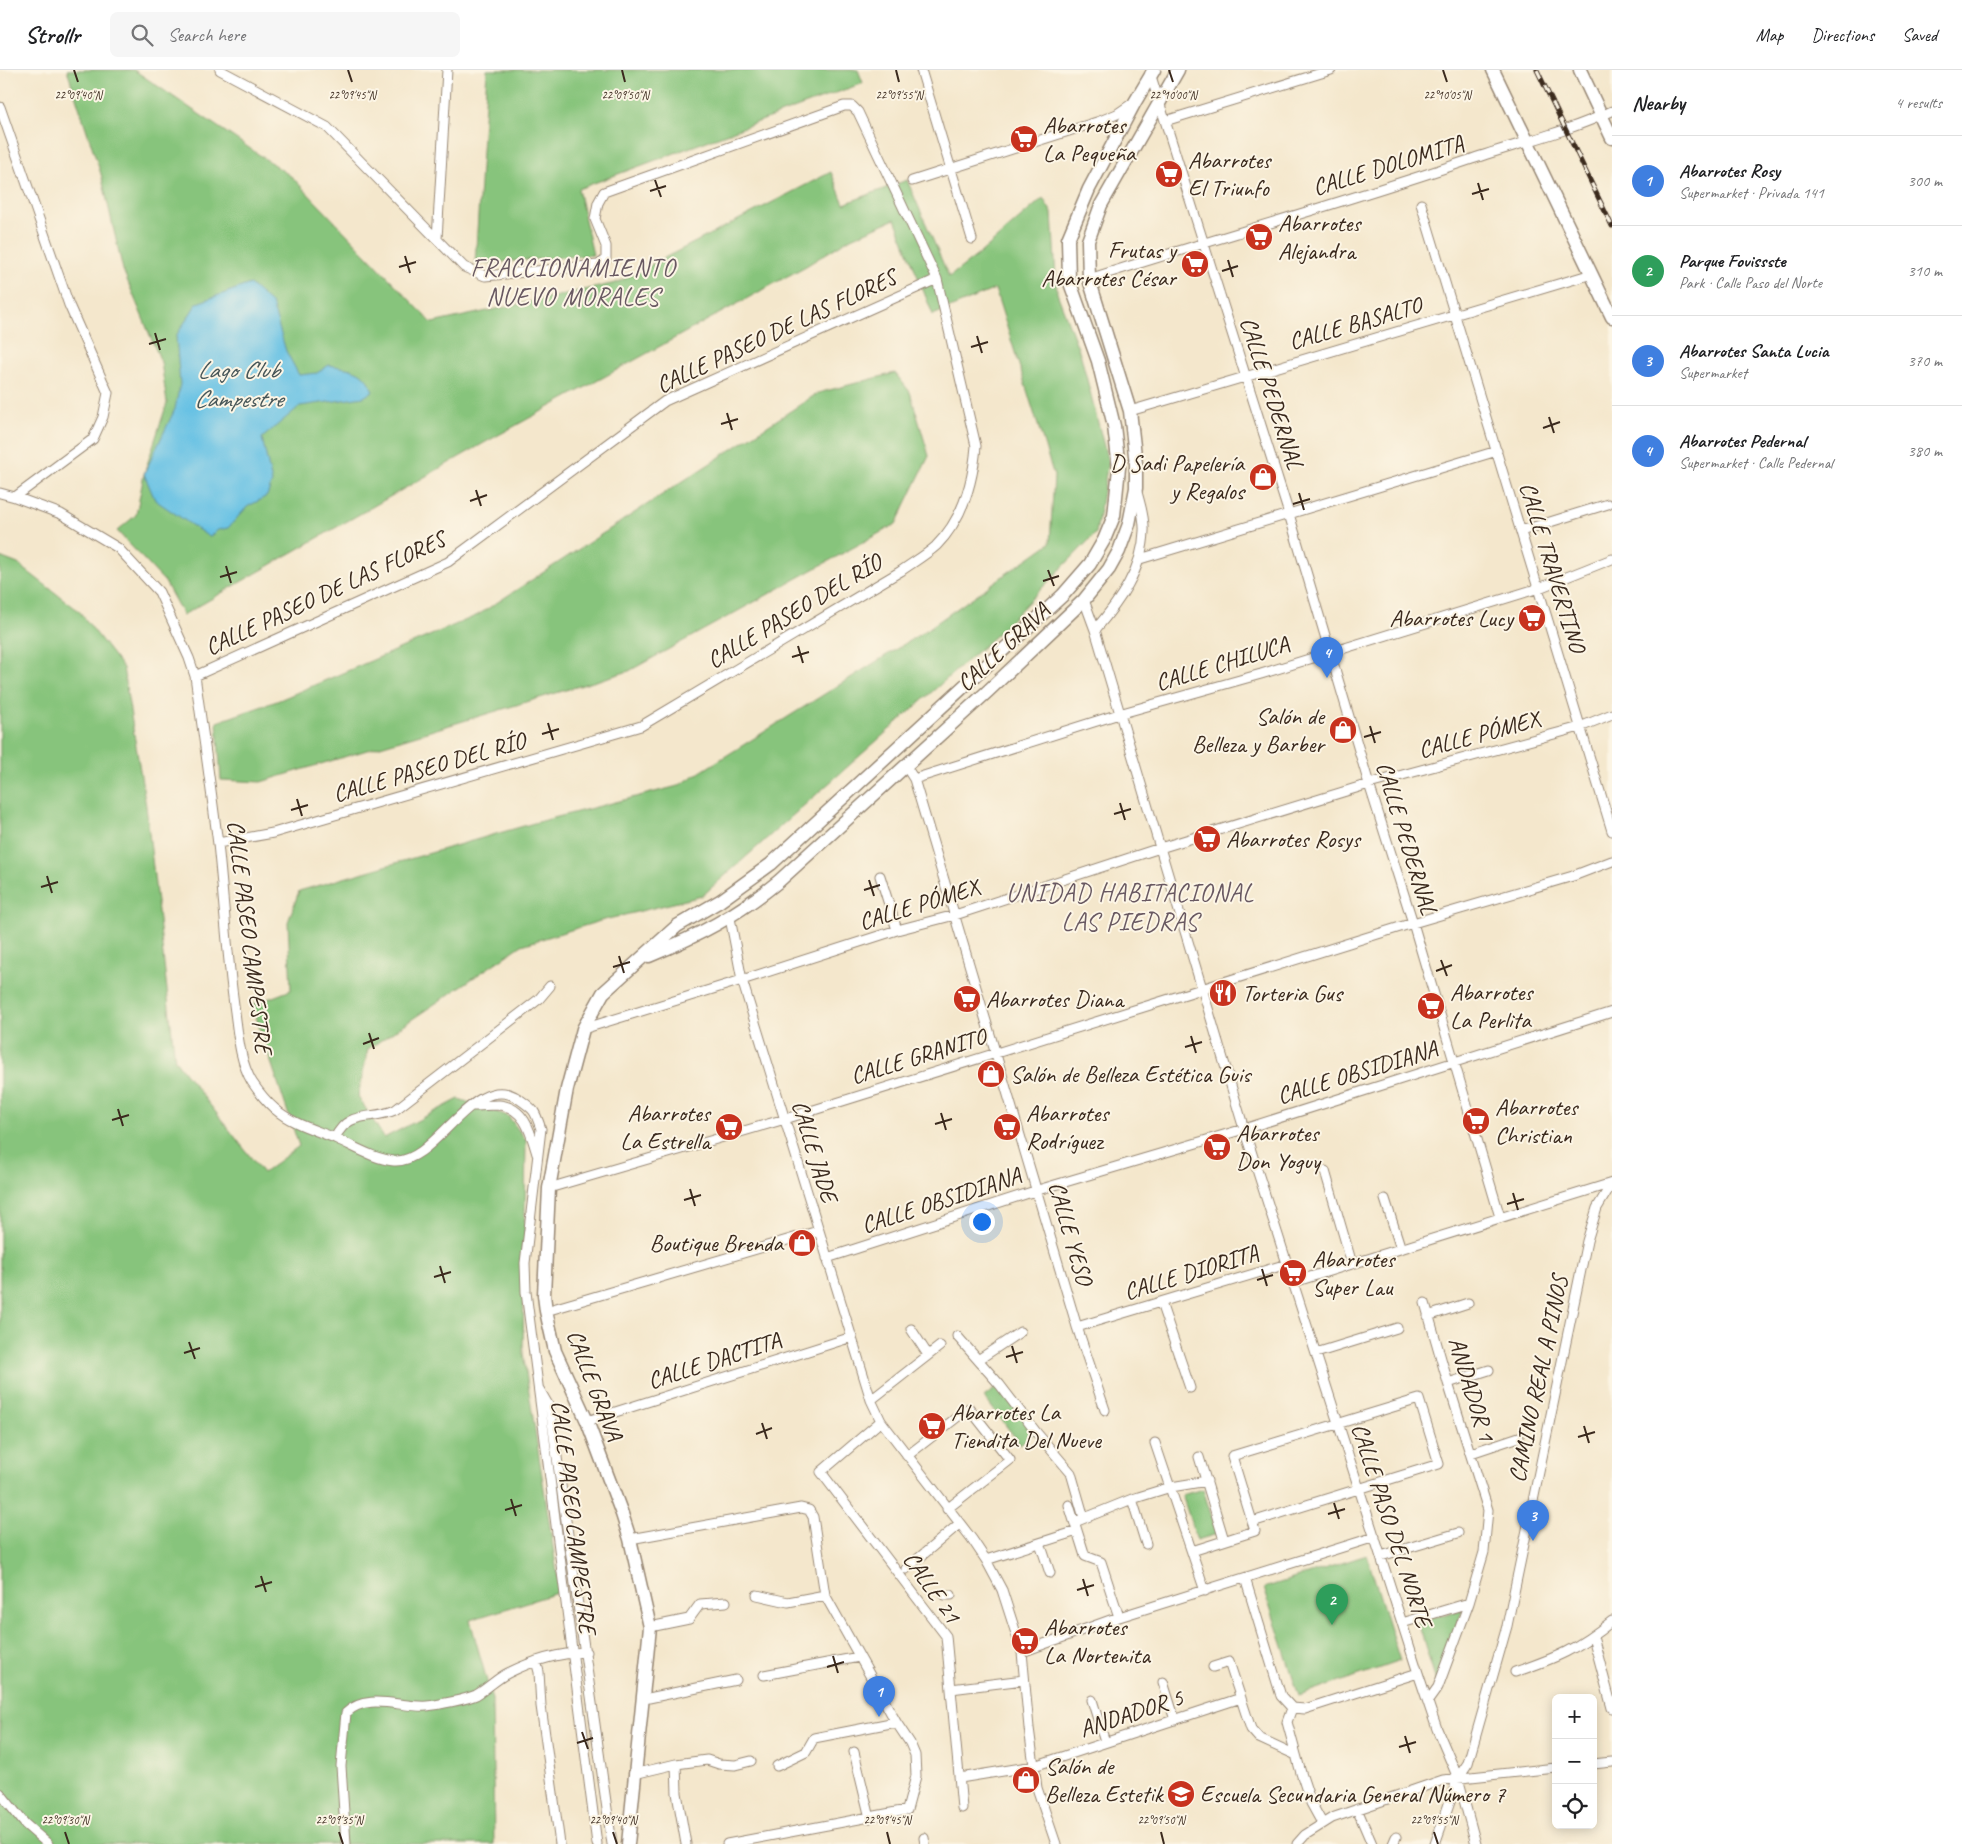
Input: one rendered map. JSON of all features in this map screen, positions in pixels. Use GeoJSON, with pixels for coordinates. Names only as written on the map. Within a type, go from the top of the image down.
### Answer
{"type":"FeatureCollection","features":[{"type":"Feature","properties":{"kind":"main road","name":"CALLE GRAVA"},"geometry":{"type":"LineString","coordinates":[[640,960],[688,940],[730,918],[779,881],[988,691],[1084,600],[1109,569],[1119,551],[1129,524],[1136,488],[1136,464],[1130,411],[1114,354],[1089,278],[1088,241],[1101,205],[1178,70]]}},
{"type":"Feature","properties":{"kind":"main road"},"geometry":{"type":"LineString","coordinates":[[1493,70],[1612,318]]}},
{"type":"Feature","properties":{"kind":"main road"},"geometry":{"type":"LineString","coordinates":[[1580,70],[1607,114],[1612,138]]}},
{"type":"Feature","properties":{"kind":"main road","name":"CALLE GRAVA"},"geometry":{"type":"LineString","coordinates":[[628,1844],[650,1627],[630,1539],[587,1421],[555,1351],[544,1295],[549,1188],[567,1089],[583,1028],[603,993],[677,926],[720,901],[771,864],[1063,595],[1090,564],[1104,540],[1114,516],[1119,468],[1114,426],[1098,361],[1069,280],[1068,239],[1089,188],[1152,72]]}},
{"type":"Feature","properties":{"kind":"street"},"geometry":{"type":"LineString","coordinates":[[220,70],[327,127],[437,239]]}},
{"type":"Feature","properties":{"kind":"street"},"geometry":{"type":"LineString","coordinates":[[437,239],[447,70]]}},
{"type":"Feature","properties":{"kind":"street"},"geometry":{"type":"LineString","coordinates":[[921,70],[972,239]]}},
{"type":"Feature","properties":{"kind":"street"},"geometry":{"type":"LineString","coordinates":[[1164,121],[1331,70]]}},
{"type":"Feature","properties":{"kind":"street","name":"CALLE PEDERNAL"},"geometry":{"type":"LineString","coordinates":[[1152,72],[1164,121],[1246,376],[1331,651],[1369,784],[1413,923],[1500,1217]]}},
{"type":"Feature","properties":{"kind":"street"},"geometry":{"type":"LineString","coordinates":[[912,181],[1117,114],[1135,102]]}},
{"type":"Feature","properties":{"kind":"street","name":"CALLE PASEO DEL RÍO"},"geometry":{"type":"LineString","coordinates":[[218,843],[273,833],[641,726],[885,581],[936,546],[958,517],[968,492],[974,471],[976,446],[937,279],[858,112],[852,106],[844,106],[604,192],[598,204],[595,219],[606,246],[606,260],[598,265],[485,276],[464,267],[437,239]]}},
{"type":"Feature","properties":{"kind":"street"},"geometry":{"type":"LineString","coordinates":[[0,107],[69,305],[108,393],[103,417],[93,439],[15,497]]}},
{"type":"Feature","properties":{"kind":"street","name":"CALLE DOLOMITA"},"geometry":{"type":"LineString","coordinates":[[1089,278],[1405,182],[1528,140],[1566,130],[1607,114]]}},
{"type":"Feature","properties":{"kind":"street","name":"CALLE TRAVERTINO"},"geometry":{"type":"LineString","coordinates":[[1422,204],[1612,831]]}},
{"type":"Feature","properties":{"kind":"street","name":"CALLE BASALTO"},"geometry":{"type":"LineString","coordinates":[[1130,411],[1592,274]]}},
{"type":"Feature","properties":{"kind":"street","name":"CALLE PASEO DE LAS FLORES"},"geometry":{"type":"LineString","coordinates":[[195,676],[448,562],[665,401],[937,279]]}},
{"type":"Feature","properties":{"kind":"street"},"geometry":{"type":"LineString","coordinates":[[1140,559],[1497,451]]}},
{"type":"Feature","properties":{"kind":"street"},"geometry":{"type":"LineString","coordinates":[[1095,630],[1114,608],[1140,559],[1144,530],[1136,488]]}},
{"type":"Feature","properties":{"kind":"street","name":"CALLE PASEO CAMPESTRE"},"geometry":{"type":"LineString","coordinates":[[0,493],[61,514],[118,548],[159,592],[190,658],[195,676],[218,843],[231,981],[241,1051],[252,1082],[274,1109],[304,1126],[375,1157],[395,1161],[412,1156],[425,1148],[482,1098],[496,1093],[513,1095],[534,1110],[541,1129],[525,1263],[526,1292],[597,1844]]}},
{"type":"Feature","properties":{"kind":"street"},"geometry":{"type":"LineString","coordinates":[[1521,531],[1608,504]]}},
{"type":"Feature","properties":{"kind":"street","name":"CALLE CHILUCA"},"geometry":{"type":"LineString","coordinates":[[914,778],[1119,714],[1261,674],[1539,588],[1612,560]]}},
{"type":"Feature","properties":{"kind":"street","name":"CALLE PASO DEL NORTE"},"geometry":{"type":"LineString","coordinates":[[1084,600],[1095,630],[1244,1129],[1418,1673],[1437,1729],[1458,1778],[1476,1844]]}},
{"type":"Feature","properties":{"kind":"street","name":"CALLE PÓMEX"},"geometry":{"type":"LineString","coordinates":[[583,1028],[742,980],[897,930],[955,915],[1160,848],[1369,784],[1580,727],[1612,714]]}},
{"type":"Feature","properties":{"kind":"street"},"geometry":{"type":"LineString","coordinates":[[905,765],[914,778]]}},
{"type":"Feature","properties":{"kind":"street","name":"CALLE YESO"},"geometry":{"type":"LineString","coordinates":[[914,778],[1038,1190],[1077,1327],[1106,1410]]}},
{"type":"Feature","properties":{"kind":"street","name":"CALLE GRANITO"},"geometry":{"type":"LineString","coordinates":[[549,1188],[786,1119],[1202,988],[1573,876],[1612,861]]}},
{"type":"Feature","properties":{"kind":"street"},"geometry":{"type":"LineString","coordinates":[[880,876],[897,930]]}},
{"type":"Feature","properties":{"kind":"street","name":"CALLE JADE"},"geometry":{"type":"LineString","coordinates":[[730,918],[742,980],[871,1400],[881,1421],[986,1560],[1002,1590],[1022,1652],[1037,1788],[1056,1844]]}},
{"type":"Feature","properties":{"kind":"street"},"geometry":{"type":"LineString","coordinates":[[335,1138],[340,1128],[349,1120],[359,1116],[386,1114],[395,1110],[539,999],[550,986]]}},
{"type":"Feature","properties":{"kind":"street","name":"CALLE OBSIDIANA"},"geometry":{"type":"LineString","coordinates":[[828,1258],[1038,1190],[1244,1129],[1612,1012]]}},
{"type":"Feature","properties":{"kind":"street"},"geometry":{"type":"LineString","coordinates":[[472,1106],[499,1105],[509,1107],[517,1112],[525,1122],[538,1158]]}},
{"type":"Feature","properties":{"kind":"street"},"geometry":{"type":"LineString","coordinates":[[1325,1171],[1352,1264]]}},
{"type":"Feature","properties":{"kind":"street"},"geometry":{"type":"LineString","coordinates":[[1294,1282],[1612,1183]]}},
{"type":"Feature","properties":{"kind":"street","name":"CAMINO REAL A PINOS"},"geometry":{"type":"LineString","coordinates":[[1435,1844],[1458,1778],[1468,1763],[1507,1626],[1587,1241],[1597,1208],[1612,1183]]}},
{"type":"Feature","properties":{"kind":"street"},"geometry":{"type":"LineString","coordinates":[[1385,1199],[1401,1249]]}},
{"type":"Feature","properties":{"kind":"street"},"geometry":{"type":"LineString","coordinates":[[546,1311],[818,1231]]}},
{"type":"Feature","properties":{"kind":"street","name":"CALLE DIORITA"},"geometry":{"type":"LineString","coordinates":[[1077,1327],[1287,1264]]}},
{"type":"Feature","properties":{"kind":"street"},"geometry":{"type":"LineString","coordinates":[[1162,1303],[1190,1388]]}},
{"type":"Feature","properties":{"kind":"street","name":"ANDADOR 1"},"geometry":{"type":"LineString","coordinates":[[1425,1303],[1488,1510],[1484,1552],[1469,1603],[1438,1686],[1428,1701]]}},
{"type":"Feature","properties":{"kind":"street"},"geometry":{"type":"LineString","coordinates":[[1428,1316],[1468,1303]]}},
{"type":"Feature","properties":{"kind":"street"},"geometry":{"type":"LineString","coordinates":[[1316,1353],[1397,1328]]}},
{"type":"Feature","properties":{"kind":"street"},"geometry":{"type":"LineString","coordinates":[[911,1329],[928,1355]]}},
{"type":"Feature","properties":{"kind":"street"},"geometry":{"type":"LineString","coordinates":[[978,1360],[1020,1332]]}},
{"type":"Feature","properties":{"kind":"street"},"geometry":{"type":"LineString","coordinates":[[957,1336],[1071,1473],[1084,1518]]}},
{"type":"Feature","properties":{"kind":"street","name":"CALLE DACTITA"},"geometry":{"type":"LineString","coordinates":[[587,1421],[852,1337]]}},
{"type":"Feature","properties":{"kind":"street"},"geometry":{"type":"LineString","coordinates":[[871,1400],[940,1346]]}},
{"type":"Feature","properties":{"kind":"street"},"geometry":{"type":"LineString","coordinates":[[1448,1383],[1489,1370]]}},
{"type":"Feature","properties":{"kind":"street","name":"CALLE PASEO CAMPESTRE"},"geometry":{"type":"LineString","coordinates":[[537,1387],[550,1408],[612,1844]]}},
{"type":"Feature","properties":{"kind":"street"},"geometry":{"type":"LineString","coordinates":[[1192,1551],[1255,1531],[1252,1522],[1232,1456],[1419,1399],[1439,1464],[1252,1522]]}},
{"type":"Feature","properties":{"kind":"street"},"geometry":{"type":"LineString","coordinates":[[907,1456],[969,1408],[1010,1460],[947,1509]]}},
{"type":"Feature","properties":{"kind":"street","name":"CALLE 21"},"geometry":{"type":"LineString","coordinates":[[881,1421],[821,1472],[946,1636],[962,1808]]}},
{"type":"Feature","properties":{"kind":"street"},"geometry":{"type":"LineString","coordinates":[[1470,1453],[1519,1437]]}},
{"type":"Feature","properties":{"kind":"street"},"geometry":{"type":"LineString","coordinates":[[1155,1443],[1205,1591]]}},
{"type":"Feature","properties":{"kind":"street"},"geometry":{"type":"LineString","coordinates":[[1199,1457],[1224,1540]]}},
{"type":"Feature","properties":{"kind":"street"},"geometry":{"type":"LineString","coordinates":[[986,1560],[1040,1543],[1076,1527],[1084,1518],[1132,1499],[1171,1487],[1207,1481]]}},
{"type":"Feature","properties":{"kind":"street"},"geometry":{"type":"LineString","coordinates":[[1132,1499],[1146,1544]]}},
{"type":"Feature","properties":{"kind":"street"},"geometry":{"type":"LineString","coordinates":[[1069,1505],[1085,1556],[1101,1562],[1119,1617]]}},
{"type":"Feature","properties":{"kind":"street"},"geometry":{"type":"LineString","coordinates":[[630,1539],[801,1508],[809,1510],[813,1517],[825,1595],[915,1755],[916,1776],[907,1810],[727,1844]]}},
{"type":"Feature","properties":{"kind":"street"},"geometry":{"type":"LineString","coordinates":[[906,1569],[959,1524]]}},
{"type":"Feature","properties":{"kind":"street"},"geometry":{"type":"LineString","coordinates":[[1381,1556],[1458,1533]]}},
{"type":"Feature","properties":{"kind":"street"},"geometry":{"type":"LineString","coordinates":[[1022,1652],[1119,1617],[1375,1536]]}},
{"type":"Feature","properties":{"kind":"street"},"geometry":{"type":"LineString","coordinates":[[1040,1543],[1050,1573]]}},
{"type":"Feature","properties":{"kind":"street"},"geometry":{"type":"LineString","coordinates":[[1245,1578],[1281,1696],[1292,1708],[1305,1709],[1418,1673]]}},
{"type":"Feature","properties":{"kind":"street"},"geometry":{"type":"LineString","coordinates":[[564,1590],[576,1587]]}},
{"type":"Feature","properties":{"kind":"street"},"geometry":{"type":"LineString","coordinates":[[757,1596],[788,1602],[825,1595]]}},
{"type":"Feature","properties":{"kind":"street"},"geometry":{"type":"LineString","coordinates":[[650,1627],[689,1619],[700,1604],[726,1602]]}},
{"type":"Feature","properties":{"kind":"street"},"geometry":{"type":"LineString","coordinates":[[1402,1623],[1469,1603]]}},
{"type":"Feature","properties":{"kind":"street"},"geometry":{"type":"LineString","coordinates":[[1515,1672],[1558,1657],[1593,1637],[1612,1621]]}},
{"type":"Feature","properties":{"kind":"street"},"geometry":{"type":"LineString","coordinates":[[1593,1637],[1612,1708]]}},
{"type":"Feature","properties":{"kind":"street","name":"CALLE PASEO CAMPESTRE"},"geometry":{"type":"LineString","coordinates":[[346,1844],[341,1766],[346,1713],[351,1707],[361,1703],[397,1703],[426,1706],[475,1695],[506,1674],[536,1661],[572,1652],[586,1652]]}},
{"type":"Feature","properties":{"kind":"street"},"geometry":{"type":"LineString","coordinates":[[764,1675],[859,1657]]}},
{"type":"Feature","properties":{"kind":"street"},"geometry":{"type":"LineString","coordinates":[[536,1661],[539,1672],[542,1716],[560,1844]]}},
{"type":"Feature","properties":{"kind":"street"},"geometry":{"type":"LineString","coordinates":[[1213,1667],[1229,1662],[1252,1729],[1259,1738],[1296,1755]]}},
{"type":"Feature","properties":{"kind":"street"},"geometry":{"type":"LineString","coordinates":[[644,1699],[736,1680]]}},
{"type":"Feature","properties":{"kind":"street"},"geometry":{"type":"LineString","coordinates":[[951,1689],[1024,1680]]}},
{"type":"Feature","properties":{"kind":"street"},"geometry":{"type":"LineString","coordinates":[[1163,1682],[1175,1720]]}},
{"type":"Feature","properties":{"kind":"street","name":"ANDADOR 5"},"geometry":{"type":"LineString","coordinates":[[960,1778],[1034,1766],[1241,1698]]}},
{"type":"Feature","properties":{"kind":"street"},"geometry":{"type":"LineString","coordinates":[[1092,1700],[1105,1742]]}},
{"type":"Feature","properties":{"kind":"street"},"geometry":{"type":"LineString","coordinates":[[1292,1708],[1287,1722],[1311,1803],[1322,1823]]}},
{"type":"Feature","properties":{"kind":"street"},"geometry":{"type":"LineString","coordinates":[[580,1722],[595,1720]]}},
{"type":"Feature","properties":{"kind":"street"},"geometry":{"type":"LineString","coordinates":[[777,1766],[806,1752],[814,1738],[896,1722]]}},
{"type":"Feature","properties":{"kind":"street"},"geometry":{"type":"LineString","coordinates":[[854,1752],[870,1818]]}},
{"type":"Feature","properties":{"kind":"street"},"geometry":{"type":"LineString","coordinates":[[634,1774],[676,1764],[707,1760],[719,1764],[735,1765],[751,1761]]}},
{"type":"Feature","properties":{"kind":"street"},"geometry":{"type":"LineString","coordinates":[[1597,1764],[1612,1762]]}},
{"type":"Feature","properties":{"kind":"street"},"geometry":{"type":"LineString","coordinates":[[676,1764],[677,1793],[686,1844]]}},
{"type":"Feature","properties":{"kind":"street"},"geometry":{"type":"LineString","coordinates":[[1297,1844],[1322,1823],[1443,1780],[1552,1768]]}},
{"type":"Feature","properties":{"kind":"street"},"geometry":{"type":"LineString","coordinates":[[0,1793],[25,1824],[48,1844]]}},
{"type":"Feature","properties":{"kind":"street"},"geometry":{"type":"LineString","coordinates":[[1358,1809],[1372,1844]]}},
{"type":"Feature","properties":{"kind":"street"},"geometry":{"type":"LineString","coordinates":[[595,1834],[610,1832]]}},
{"type":"Feature","properties":{"kind":"green space"},"geometry":{"type":"Polygon","coordinates":[[[67,70],[134,70],[292,177],[432,323],[616,283],[831,172],[844,204],[907,180],[949,277],[979,254],[1043,198],[1052,213],[1057,293],[1081,356],[1108,462],[1096,533],[996,635],[702,896],[600,921],[522,945],[368,1049],[358,1096],[384,1138],[459,1099],[508,1116],[526,1140],[523,1353],[560,1592],[470,1620],[492,1699],[494,1844],[0,1844],[0,557],[18,564],[79,611],[123,668],[146,806],[175,1060],[263,1173],[299,1146],[252,1005],[291,990],[288,922],[299,891],[534,823],[678,786],[925,631],[1050,543],[1054,476],[995,289],[933,315],[895,219],[851,238],[806,266],[484,443],[183,615],[165,582],[117,531],[136,515],[144,474],[167,403],[161,362],[123,270],[101,174],[67,70]]]}},
{"type":"Feature","properties":{"kind":"green space"},"geometry":{"type":"Polygon","coordinates":[[[487,70],[858,70],[863,83],[578,189],[593,255],[475,264],[487,70]]]}},
{"type":"Feature","properties":{"kind":"green space"},"geometry":{"type":"Polygon","coordinates":[[[895,373],[910,392],[929,456],[896,524],[629,671],[261,782],[221,780],[217,722],[277,701],[478,615],[818,393],[895,373]]]}},
{"type":"Feature","properties":{"kind":"green space"},"geometry":{"type":"Polygon","coordinates":[[[1000,1385],[1036,1432],[1020,1444],[984,1397],[1000,1385]]]}},
{"type":"Feature","properties":{"kind":"green space"},"geometry":{"type":"Polygon","coordinates":[[[1203,1489],[1217,1534],[1197,1540],[1182,1495],[1203,1489]]]}},
{"type":"Feature","properties":{"kind":"green space"},"geometry":{"type":"Polygon","coordinates":[[[1367,1555],[1400,1661],[1299,1696],[1264,1588],[1367,1555]]]}},
{"type":"Feature","properties":{"kind":"green space"},"geometry":{"type":"Polygon","coordinates":[[[1463,1609],[1436,1682],[1418,1622],[1463,1609]]]}},
{"type":"Feature","properties":{"kind":"water","name":"Lago Club Campestre"},"geometry":{"type":"Polygon","coordinates":[[[250,284],[272,304],[286,351],[299,375],[317,373],[329,365],[344,368],[361,374],[373,391],[364,397],[300,406],[262,438],[272,482],[267,496],[247,507],[228,528],[218,530],[209,537],[155,500],[144,474],[175,409],[180,384],[176,336],[197,303],[250,284]]]}},
{"type":"Feature","properties":{"kind":"railway"},"geometry":{"type":"LineString","coordinates":[[1537,70],[1612,226]]}},
{"type":"Feature","properties":{"kind":"place","name":"Abarrotes La Pequeña"},"geometry":{"type":"Point","coordinates":[1024,139]}},
{"type":"Feature","properties":{"kind":"place","name":"Abarrotes El Triunfo"},"geometry":{"type":"Point","coordinates":[1169,174]}},
{"type":"Feature","properties":{"kind":"place","name":"Abarrotes Alejandra"},"geometry":{"type":"Point","coordinates":[1259,237]}},
{"type":"Feature","properties":{"kind":"place","name":"Frutas y Abarrotes César"},"geometry":{"type":"Point","coordinates":[1195,264]}},
{"type":"Feature","properties":{"kind":"place","name":"D Sadi Papelería y Regalos"},"geometry":{"type":"Point","coordinates":[1263,477]}},
{"type":"Feature","properties":{"kind":"place","name":"Abarrotes Lucy"},"geometry":{"type":"Point","coordinates":[1532,618]}},
{"type":"Feature","properties":{"kind":"place","name":"Abarrotes Pedernal"},"geometry":{"type":"Point","coordinates":[1327,678]}},
{"type":"Feature","properties":{"kind":"place","name":"Salón de Belleza y Barber"},"geometry":{"type":"Point","coordinates":[1343,730]}},
{"type":"Feature","properties":{"kind":"place","name":"Abarrotes Rosys"},"geometry":{"type":"Point","coordinates":[1207,839]}},
{"type":"Feature","properties":{"kind":"place","name":"Torteria Gus"},"geometry":{"type":"Point","coordinates":[1223,993]}},
{"type":"Feature","properties":{"kind":"place","name":"Abarrotes Diana"},"geometry":{"type":"Point","coordinates":[967,999]}},
{"type":"Feature","properties":{"kind":"place","name":"Abarrotes La Perlita"},"geometry":{"type":"Point","coordinates":[1431,1006]}},
{"type":"Feature","properties":{"kind":"place","name":"Salón de Belleza Estética Guis"},"geometry":{"type":"Point","coordinates":[991,1074]}},
{"type":"Feature","properties":{"kind":"place","name":"Abarrotes Christian"},"geometry":{"type":"Point","coordinates":[1476,1121]}},
{"type":"Feature","properties":{"kind":"place","name":"Abarrotes La Estrella"},"geometry":{"type":"Point","coordinates":[729,1127]}},
{"type":"Feature","properties":{"kind":"place","name":"Abarrotes Rodríguez"},"geometry":{"type":"Point","coordinates":[1007,1127]}},
{"type":"Feature","properties":{"kind":"place","name":"Abarrotes Don Yoguy"},"geometry":{"type":"Point","coordinates":[1217,1147]}},
{"type":"Feature","properties":{"kind":"place","name":"Boutique Brenda"},"geometry":{"type":"Point","coordinates":[802,1243]}},
{"type":"Feature","properties":{"kind":"place","name":"Abarrotes Super Lau"},"geometry":{"type":"Point","coordinates":[1293,1273]}},
{"type":"Feature","properties":{"kind":"place","name":"Abarrotes La Tiendita Del Nueve"},"geometry":{"type":"Point","coordinates":[932,1426]}},
{"type":"Feature","properties":{"kind":"place","name":"Abarrotes Santa Lucia"},"geometry":{"type":"Point","coordinates":[1533,1541]}},
{"type":"Feature","properties":{"kind":"place","name":"Parque Fovissste"},"geometry":{"type":"Point","coordinates":[1332,1625]}},
{"type":"Feature","properties":{"kind":"place","name":"Abarrotes La Nortenita"},"geometry":{"type":"Point","coordinates":[1025,1641]}},
{"type":"Feature","properties":{"kind":"place","name":"Abarrotes Rosy"},"geometry":{"type":"Point","coordinates":[879,1717]}},
{"type":"Feature","properties":{"kind":"place","name":"Salón de Belleza Estetik"},"geometry":{"type":"Point","coordinates":[1026,1780]}},
{"type":"Feature","properties":{"kind":"place","name":"Escuela Secundaria General Número 7"},"geometry":{"type":"Point","coordinates":[1181,1794]}},
{"type":"Feature","properties":{"kind":"district","name":"FRACCIONAMIENTO NUEVO MORALES"},"geometry":{"type":"Point","coordinates":[573,282]}},
{"type":"Feature","properties":{"kind":"district","name":"UNIDAD HABITACIONAL LAS PIEDRAS"},"geometry":{"type":"Point","coordinates":[1130,906]}}]}
